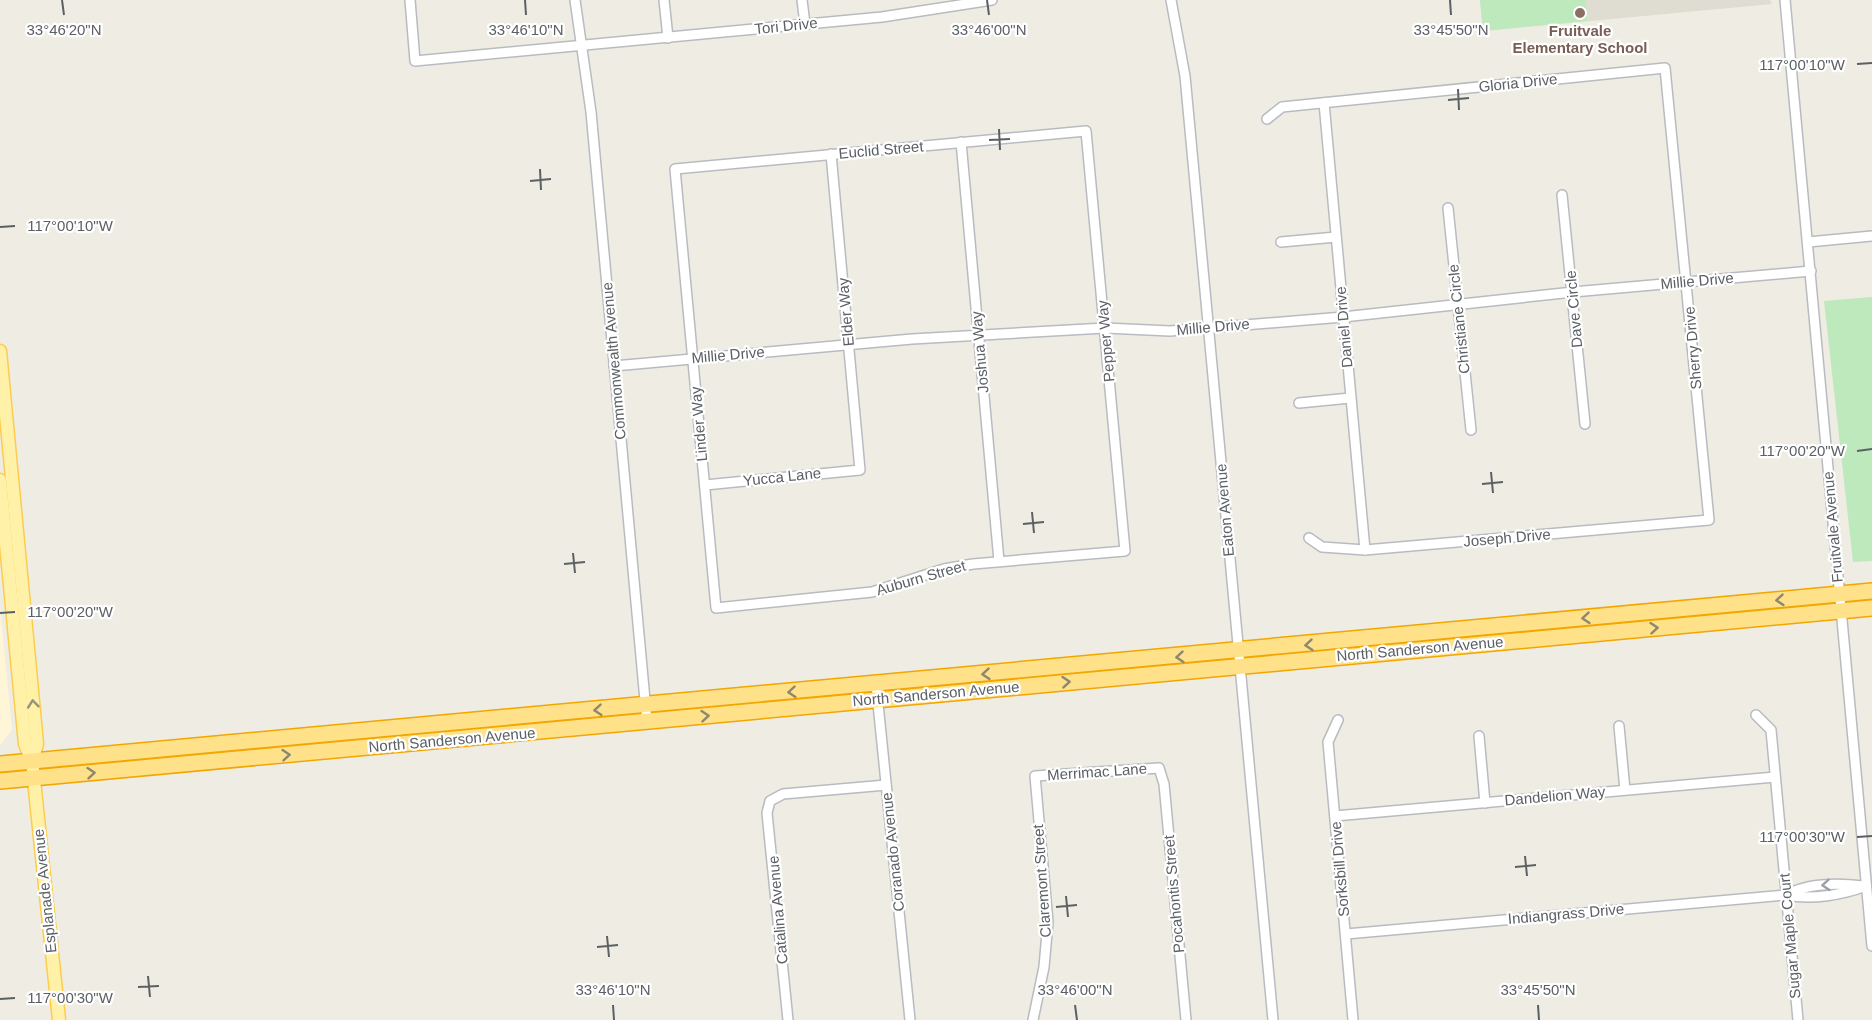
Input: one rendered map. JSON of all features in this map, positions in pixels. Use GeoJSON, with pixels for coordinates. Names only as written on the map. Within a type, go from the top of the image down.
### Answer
{"type":"FeatureCollection","features":[{"type":"Feature","properties":{"kind":"highway","name":"North Sanderson Avenue"},"geometry":{"type":"LineString","coordinates":[[0,781],[878,700],[1872,591]]}},
{"type":"Feature","properties":{"kind":"highway","name":"North Sanderson Avenue"},"geometry":{"type":"LineString","coordinates":[[0,764],[876,684],[1239,659],[1872,608]]}},
{"type":"Feature","properties":{"kind":"main road","name":"Esplanade Avenue"},"geometry":{"type":"LineString","coordinates":[[0,351],[37,744],[32,761]]}},
{"type":"Feature","properties":{"kind":"main road","name":"Esplanade Avenue"},"geometry":{"type":"LineString","coordinates":[[0,480],[25,744],[32,761],[59,1020]]}},
{"type":"Feature","properties":{"kind":"street","name":"Tori Drive"},"geometry":{"type":"LineString","coordinates":[[410,0],[415,61],[805,24],[937,4],[992,0]]}},
{"type":"Feature","properties":{"kind":"street","name":"Commonwealth Avenue"},"geometry":{"type":"LineString","coordinates":[[575,0],[591,112],[646,722]]}},
{"type":"Feature","properties":{"kind":"street"},"geometry":{"type":"LineString","coordinates":[[664,0],[668,38]]}},
{"type":"Feature","properties":{"kind":"street"},"geometry":{"type":"LineString","coordinates":[[802,0],[805,24]]}},
{"type":"Feature","properties":{"kind":"street","name":"Eaton Avenue"},"geometry":{"type":"LineString","coordinates":[[1171,0],[1185,76],[1273,1020]]}},
{"type":"Feature","properties":{"kind":"street","name":"Fruitvale Avenue"},"geometry":{"type":"LineString","coordinates":[[1785,0],[1872,946]]}},
{"type":"Feature","properties":{"kind":"street","name":"Gloria Drive"},"geometry":{"type":"LineString","coordinates":[[1267,119],[1282,107],[1665,68]]}},
{"type":"Feature","properties":{"kind":"street","name":"Sherry Drive"},"geometry":{"type":"LineString","coordinates":[[1665,68],[1709,520]]}},
{"type":"Feature","properties":{"kind":"street","name":"Daniel Drive"},"geometry":{"type":"LineString","coordinates":[[1324,103],[1365,550]]}},
{"type":"Feature","properties":{"kind":"street","name":"Euclid Street"},"geometry":{"type":"LineString","coordinates":[[675,169],[1086,131]]}},
{"type":"Feature","properties":{"kind":"street","name":"Pepper Way"},"geometry":{"type":"LineString","coordinates":[[1086,131],[1125,551]]}},
{"type":"Feature","properties":{"kind":"street","name":"Joshua Way"},"geometry":{"type":"LineString","coordinates":[[961,142],[999,561]]}},
{"type":"Feature","properties":{"kind":"street","name":"Elder Way"},"geometry":{"type":"LineString","coordinates":[[831,154],[860,470]]}},
{"type":"Feature","properties":{"kind":"street","name":"Linder Way"},"geometry":{"type":"LineString","coordinates":[[675,169],[716,608]]}},
{"type":"Feature","properties":{"kind":"street","name":"Dave Circle"},"geometry":{"type":"LineString","coordinates":[[1562,195],[1585,424]]}},
{"type":"Feature","properties":{"kind":"street","name":"Christiane Circle"},"geometry":{"type":"LineString","coordinates":[[1448,208],[1471,430]]}},
{"type":"Feature","properties":{"kind":"street"},"geometry":{"type":"LineString","coordinates":[[1808,242],[1872,236]]}},
{"type":"Feature","properties":{"kind":"street"},"geometry":{"type":"LineString","coordinates":[[1281,242],[1336,237]]}},
{"type":"Feature","properties":{"kind":"street","name":"Millie Drive"},"geometry":{"type":"LineString","coordinates":[[614,366],[849,344],[1105,328],[1170,331],[1208,328],[1810,271]]}},
{"type":"Feature","properties":{"kind":"street"},"geometry":{"type":"LineString","coordinates":[[1299,403],[1350,398]]}},
{"type":"Feature","properties":{"kind":"street","name":"Yucca Lane"},"geometry":{"type":"LineString","coordinates":[[705,485],[860,470]]}},
{"type":"Feature","properties":{"kind":"street","name":"Joseph Drive"},"geometry":{"type":"LineString","coordinates":[[1309,538],[1322,547],[1365,550],[1709,520]]}},
{"type":"Feature","properties":{"kind":"street","name":"Auburn Street"},"geometry":{"type":"LineString","coordinates":[[716,608],[858,595],[957,566],[1125,551]]}},
{"type":"Feature","properties":{"kind":"street","name":"Coranado Avenue"},"geometry":{"type":"LineString","coordinates":[[876,684],[910,1020]]}},
{"type":"Feature","properties":{"kind":"street","name":"Sugar Maple Court"},"geometry":{"type":"LineString","coordinates":[[1756,715],[1771,730],[1798,1020]]}},
{"type":"Feature","properties":{"kind":"street","name":"Sorksbill Drive"},"geometry":{"type":"LineString","coordinates":[[1338,720],[1328,742],[1353,1020]]}},
{"type":"Feature","properties":{"kind":"street"},"geometry":{"type":"LineString","coordinates":[[1619,726],[1625,790]]}},
{"type":"Feature","properties":{"kind":"street"},"geometry":{"type":"LineString","coordinates":[[1479,736],[1485,803]]}},
{"type":"Feature","properties":{"kind":"street","name":"Merrimac Lane"},"geometry":{"type":"LineString","coordinates":[[1035,776],[1159,768]]}},
{"type":"Feature","properties":{"kind":"street","name":"Pocahontis Street"},"geometry":{"type":"LineString","coordinates":[[1159,768],[1164,784],[1186,1020]]}},
{"type":"Feature","properties":{"kind":"street","name":"Claremont Street"},"geometry":{"type":"LineString","coordinates":[[1033,1020],[1044,967],[1048,922],[1035,776]]}},
{"type":"Feature","properties":{"kind":"street","name":"Dandelion Way"},"geometry":{"type":"LineString","coordinates":[[1335,816],[1775,777]]}},
{"type":"Feature","properties":{"kind":"street","name":"Catalina Avenue"},"geometry":{"type":"LineString","coordinates":[[788,1020],[767,813],[770,801],[783,794],[886,785]]}},
{"type":"Feature","properties":{"kind":"street","name":"Indiangrass Drive"},"geometry":{"type":"LineString","coordinates":[[1346,934],[1786,895],[1798,897],[1847,893],[1866,886]]}},
{"type":"Feature","properties":{"kind":"shaded area","name":"Fruitvale Elementary School"},"geometry":{"type":"Polygon","coordinates":[[[1480,0],[1770,0],[1772,4],[1483,31],[1480,0]]]}},
{"type":"Feature","properties":{"kind":"shaded area"},"geometry":{"type":"Polygon","coordinates":[[[0,606],[12,730],[0,745],[0,606]]]}},
{"type":"Feature","properties":{"kind":"green space"},"geometry":{"type":"Polygon","coordinates":[[[1480,0],[1586,0],[1587,21],[1483,31],[1480,0]]]}},
{"type":"Feature","properties":{"kind":"green space"},"geometry":{"type":"Polygon","coordinates":[[[1872,297],[1872,561],[1853,562],[1824,301],[1872,297]]]}},
{"type":"Feature","properties":{"kind":"place","name":"Fruitvale Elementary School"},"geometry":{"type":"Point","coordinates":[1580,13]}}]}
